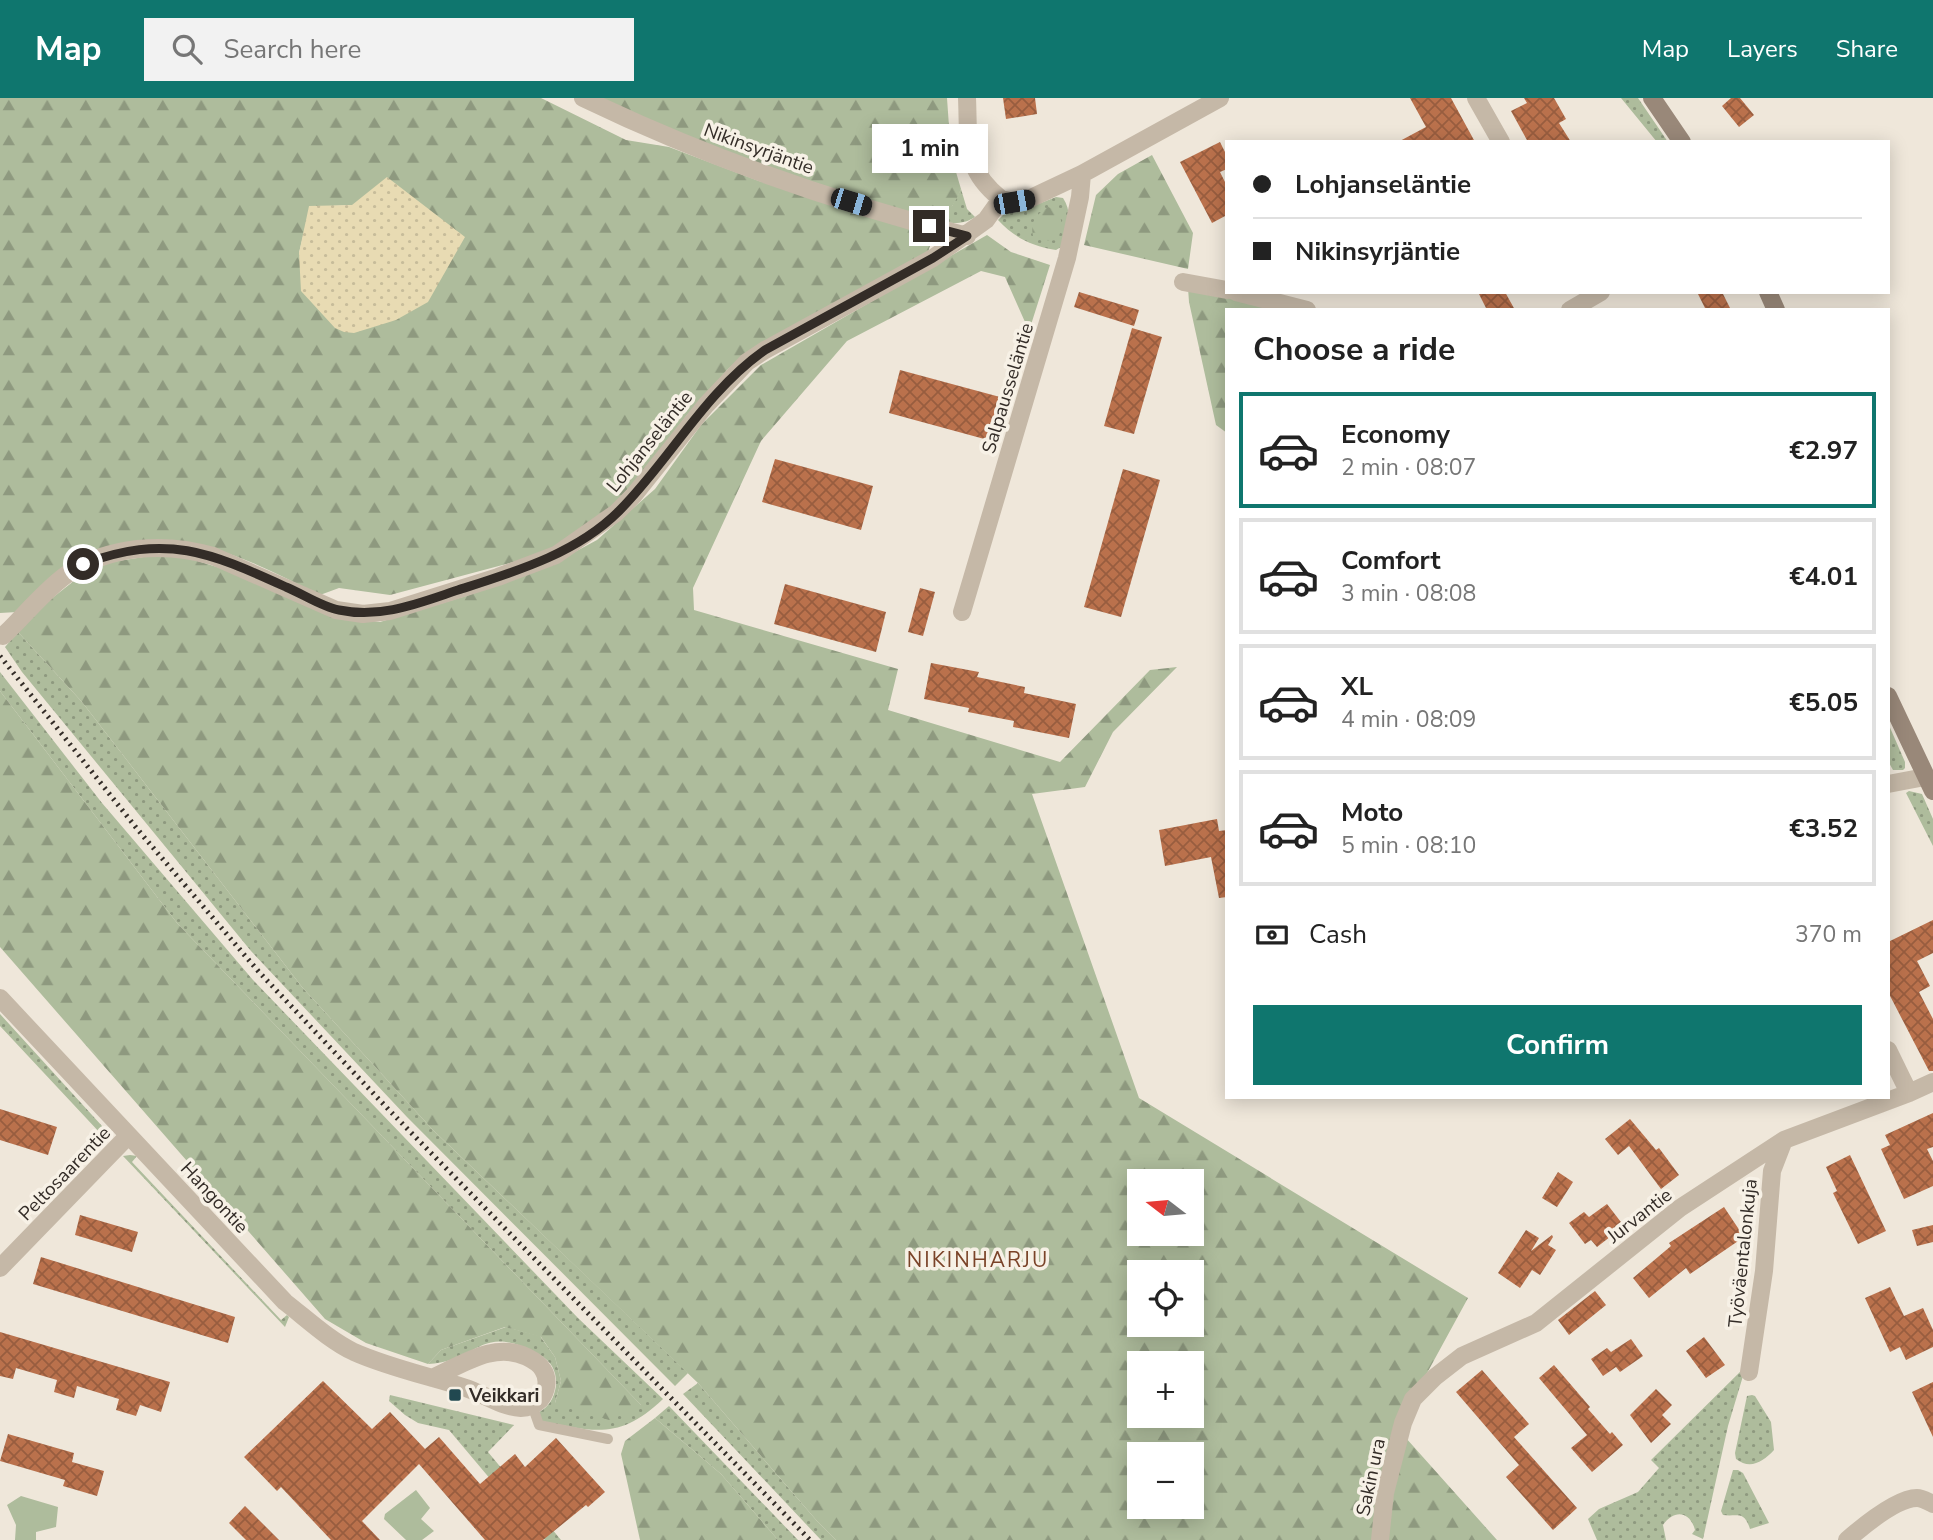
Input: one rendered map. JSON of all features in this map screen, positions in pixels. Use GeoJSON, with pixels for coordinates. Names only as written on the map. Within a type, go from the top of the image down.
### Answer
{"type":"FeatureCollection","features":[{"type":"Feature","properties":{"kind":"main road"},"geometry":{"type":"LineString","coordinates":[[1651,98],[1681,140]]}},
{"type":"Feature","properties":{"kind":"main road"},"geometry":{"type":"LineString","coordinates":[[1890,700],[1929,784]]}},
{"type":"Feature","properties":{"kind":"street","name":"Nikinsyrjäntie"},"geometry":{"type":"LineString","coordinates":[[583,98],[687,145],[799,186],[967,236]]}},
{"type":"Feature","properties":{"kind":"street"},"geometry":{"type":"LineString","coordinates":[[967,98],[970,150],[977,174],[987,188],[1002,199],[1014,202],[1029,199],[1082,174],[1220,98]]}},
{"type":"Feature","properties":{"kind":"street"},"geometry":{"type":"LineString","coordinates":[[1476,98],[1500,140]]}},
{"type":"Feature","properties":{"kind":"street","name":"Salpausseläntie"},"geometry":{"type":"LineString","coordinates":[[962,612],[1068,258],[1082,174]]}},
{"type":"Feature","properties":{"kind":"street","name":"Lohjanseläntie"},"geometry":{"type":"LineString","coordinates":[[3,636],[64,577],[83,564],[141,548],[193,550],[213,555],[336,610],[363,614],[390,611],[440,596],[556,555],[617,513],[706,405],[747,362],[933,258],[986,220],[1002,199]]}},
{"type":"Feature","properties":{"kind":"street"},"geometry":{"type":"LineString","coordinates":[[1183,282],[1225,290]]}},
{"type":"Feature","properties":{"kind":"street"},"geometry":{"type":"LineString","coordinates":[[1244,294],[1299,308]]}},
{"type":"Feature","properties":{"kind":"street"},"geometry":{"type":"LineString","coordinates":[[1570,302],[1595,294]]}},
{"type":"Feature","properties":{"kind":"street"},"geometry":{"type":"LineString","coordinates":[[1890,784],[1929,784]]}},
{"type":"Feature","properties":{"kind":"street","name":"Hangontie"},"geometry":{"type":"LineString","coordinates":[[0,998],[285,1302],[353,1351],[468,1389],[512,1407],[532,1405]]}},
{"type":"Feature","properties":{"kind":"street"},"geometry":{"type":"LineString","coordinates":[[1890,1054],[1909,1093]]}},
{"type":"Feature","properties":{"kind":"street","name":"Jurvantie"},"geometry":{"type":"LineString","coordinates":[[1403,1423],[1413,1399],[1424,1386],[1462,1356],[1536,1323],[1680,1208],[1784,1140],[1933,1082]]}},
{"type":"Feature","properties":{"kind":"street","name":"Peltosaarentie"},"geometry":{"type":"LineString","coordinates":[[0,1268],[128,1136]]}},
{"type":"Feature","properties":{"kind":"street","name":"Työväentalonkuja"},"geometry":{"type":"LineString","coordinates":[[1749,1372],[1763,1271],[1772,1171],[1784,1140]]}},
{"type":"Feature","properties":{"kind":"street"},"geometry":{"type":"LineString","coordinates":[[432,1378],[478,1356],[508,1351],[522,1355],[541,1366],[547,1380],[542,1396],[532,1405]]}},
{"type":"Feature","properties":{"kind":"street","name":"Sakin ura"},"geometry":{"type":"LineString","coordinates":[[1380,1540],[1385,1493],[1403,1423]]}},
{"type":"Feature","properties":{"kind":"street"},"geometry":{"type":"LineString","coordinates":[[1847,1540],[1871,1521],[1901,1503],[1917,1498],[1933,1504]]}},
{"type":"Feature","properties":{"kind":"lane"},"geometry":{"type":"LineString","coordinates":[[532,1405],[539,1425],[608,1439]]}},
{"type":"Feature","properties":{"kind":"green space"},"geometry":{"type":"Polygon","coordinates":[[[0,98],[541,98],[626,140],[669,147],[759,181],[919,232],[928,236],[931,243],[928,252],[748,352],[728,369],[687,415],[643,472],[609,510],[565,542],[536,556],[390,595],[339,588],[320,595],[225,552],[176,542],[150,541],[123,544],[84,555],[57,572],[17,612],[0,613],[0,98]],[[352,205],[310,207],[299,253],[352,205]]]}},
{"type":"Feature","properties":{"kind":"green space"},"geometry":{"type":"Polygon","coordinates":[[[599,98],[947,98],[951,155],[961,189],[946,212],[932,215],[897,210],[725,151],[599,98]]]}},
{"type":"Feature","properties":{"kind":"green space"},"geometry":{"type":"Polygon","coordinates":[[[1621,98],[1638,98],[1667,140],[1655,140],[1621,98]]]}},
{"type":"Feature","properties":{"kind":"green space"},"geometry":{"type":"Polygon","coordinates":[[[1152,155],[1193,233],[1188,269],[1084,245],[1096,195],[1118,174],[1152,155]]]}},
{"type":"Feature","properties":{"kind":"green space"},"geometry":{"type":"Polygon","coordinates":[[[961,189],[967,209],[975,217],[968,221],[952,223],[914,214],[952,206],[961,189]]]}},
{"type":"Feature","properties":{"kind":"green space"},"geometry":{"type":"Polygon","coordinates":[[[1056,197],[1063,198],[1069,216],[1061,247],[1056,250],[1024,240],[998,220],[1007,211],[1018,212],[1056,197]]]}},
{"type":"Feature","properties":{"kind":"green space"},"geometry":{"type":"Polygon","coordinates":[[[1048,207],[1059,211],[1062,225],[1058,240],[1043,241],[1033,236],[1032,226],[1035,219],[1048,207]]]}},
{"type":"Feature","properties":{"kind":"green space"},"geometry":{"type":"Polygon","coordinates":[[[987,235],[1011,252],[1050,265],[1029,331],[1005,277],[981,271],[847,341],[761,441],[693,588],[694,610],[898,669],[888,710],[1060,762],[1150,670],[1177,667],[1113,732],[1085,787],[1032,794],[1139,1098],[1468,1298],[1397,1428],[1497,1540],[836,1540],[698,1383],[433,1130],[302,987],[82,702],[18,632],[51,599],[84,573],[112,562],[156,555],[188,558],[230,571],[336,616],[380,622],[466,596],[545,568],[597,540],[655,489],[701,425],[761,365],[987,235]]]}},
{"type":"Feature","properties":{"kind":"green space"},"geometry":{"type":"Polygon","coordinates":[[[1188,288],[1278,308],[1225,308],[1225,432],[1216,425],[1188,288]]]}},
{"type":"Feature","properties":{"kind":"green space"},"geometry":{"type":"Polygon","coordinates":[[[18,632],[82,702],[302,987],[433,1130],[688,1373],[675,1386],[407,1117],[251,951],[22,672],[5,647],[18,632]]]}},
{"type":"Feature","properties":{"kind":"green space"},"geometry":{"type":"Polygon","coordinates":[[[0,672],[102,803],[253,980],[578,1318],[663,1399],[648,1412],[620,1427],[606,1430],[577,1428],[541,1421],[539,1412],[548,1405],[555,1390],[555,1372],[551,1364],[540,1355],[520,1346],[491,1342],[445,1362],[428,1364],[441,1350],[506,1327],[540,1336],[555,1357],[561,1381],[555,1403],[641,1405],[177,923],[0,691],[0,672]]]}},
{"type":"Feature","properties":{"kind":"green space"},"geometry":{"type":"Polygon","coordinates":[[[0,691],[177,923],[642,1406],[609,1420],[555,1403],[561,1381],[555,1357],[541,1337],[505,1327],[441,1350],[428,1364],[366,1343],[325,1319],[0,947],[0,691]]]}},
{"type":"Feature","properties":{"kind":"green space"},"geometry":{"type":"Polygon","coordinates":[[[1890,728],[1905,762],[1903,770],[1893,770],[1890,765],[1890,728]]]}},
{"type":"Feature","properties":{"kind":"green space"},"geometry":{"type":"Polygon","coordinates":[[[1909,791],[1922,794],[1933,819],[1933,846],[1906,793],[1909,791]]]}},
{"type":"Feature","properties":{"kind":"green space"},"geometry":{"type":"Polygon","coordinates":[[[0,1014],[102,1126],[101,1134],[0,1026],[0,1014]]]}},
{"type":"Feature","properties":{"kind":"green space"},"geometry":{"type":"Polygon","coordinates":[[[123,1156],[137,1156],[132,1162],[281,1320],[287,1315],[289,1317],[285,1327],[123,1156]]]}},
{"type":"Feature","properties":{"kind":"green space"},"geometry":{"type":"Polygon","coordinates":[[[1746,1366],[1728,1426],[1703,1539],[1692,1534],[1695,1530],[1693,1524],[1681,1514],[1672,1516],[1663,1525],[1666,1540],[1597,1540],[1588,1519],[1599,1509],[1638,1492],[1659,1468],[1651,1460],[1746,1366]]]}},
{"type":"Feature","properties":{"kind":"green space"},"geometry":{"type":"Polygon","coordinates":[[[698,1383],[836,1540],[821,1540],[683,1394],[698,1383]]]}},
{"type":"Feature","properties":{"kind":"green space"},"geometry":{"type":"Polygon","coordinates":[[[390,1395],[514,1425],[488,1452],[561,1540],[545,1540],[536,1529],[533,1530],[449,1430],[418,1423],[389,1401],[390,1395]]]}},
{"type":"Feature","properties":{"kind":"green space"},"geometry":{"type":"Polygon","coordinates":[[[1752,1395],[1771,1422],[1774,1450],[1761,1461],[1746,1464],[1736,1459],[1735,1453],[1747,1396],[1752,1395]]]}},
{"type":"Feature","properties":{"kind":"green space"},"geometry":{"type":"Polygon","coordinates":[[[669,1406],[798,1540],[778,1540],[721,1474],[655,1418],[669,1406]]]}},
{"type":"Feature","properties":{"kind":"green space"},"geometry":{"type":"Polygon","coordinates":[[[655,1418],[721,1474],[778,1540],[640,1540],[621,1454],[625,1441],[655,1418]]]}},
{"type":"Feature","properties":{"kind":"green space"},"geometry":{"type":"Polygon","coordinates":[[[1733,1470],[1743,1473],[1769,1523],[1750,1529],[1743,1517],[1723,1515],[1721,1511],[1733,1470]]]}},
{"type":"Feature","properties":{"kind":"green space"},"geometry":{"type":"Polygon","coordinates":[[[416,1490],[430,1508],[421,1519],[434,1531],[422,1540],[406,1540],[384,1519],[385,1514],[416,1490]]]}},
{"type":"Feature","properties":{"kind":"green space"},"geometry":{"type":"Polygon","coordinates":[[[21,1496],[58,1507],[56,1527],[36,1532],[36,1540],[15,1540],[16,1525],[7,1505],[21,1496]]]}},
{"type":"Feature","properties":{"kind":"sand"},"geometry":{"type":"Polygon","coordinates":[[[387,177],[465,237],[428,302],[396,320],[354,333],[344,332],[335,328],[301,291],[299,253],[309,206],[352,205],[387,177]]]}},
{"type":"Feature","properties":{"kind":"building"},"geometry":{"type":"Polygon","coordinates":[[[1003,98],[1035,98],[1037,114],[1006,119],[1003,98]]]}},
{"type":"Feature","properties":{"kind":"building"},"geometry":{"type":"Polygon","coordinates":[[[1410,98],[1451,98],[1474,140],[1402,140],[1426,127],[1410,98]]]}},
{"type":"Feature","properties":{"kind":"building"},"geometry":{"type":"Polygon","coordinates":[[[1524,98],[1554,98],[1566,119],[1559,123],[1570,140],[1527,140],[1511,111],[1527,103],[1524,98]]]}},
{"type":"Feature","properties":{"kind":"building"},"geometry":{"type":"Polygon","coordinates":[[[1731,98],[1740,98],[1754,115],[1739,127],[1722,106],[1731,98]]]}},
{"type":"Feature","properties":{"kind":"building"},"geometry":{"type":"Polygon","coordinates":[[[1220,142],[1225,152],[1225,170],[1220,172],[1225,182],[1225,216],[1212,223],[1180,162],[1220,142]]]}},
{"type":"Feature","properties":{"kind":"building"},"geometry":{"type":"Polygon","coordinates":[[[1079,292],[1139,310],[1134,326],[1074,307],[1079,292]]]}},
{"type":"Feature","properties":{"kind":"building"},"geometry":{"type":"Polygon","coordinates":[[[1479,294],[1506,294],[1514,308],[1486,308],[1479,294]]]}},
{"type":"Feature","properties":{"kind":"building"},"geometry":{"type":"Polygon","coordinates":[[[1698,294],[1723,294],[1730,308],[1705,308],[1698,294]]]}},
{"type":"Feature","properties":{"kind":"building"},"geometry":{"type":"Polygon","coordinates":[[[1132,328],[1162,337],[1134,434],[1104,426],[1132,328]]]}},
{"type":"Feature","properties":{"kind":"building"},"geometry":{"type":"Polygon","coordinates":[[[900,370],[1000,397],[988,440],[889,413],[900,370]]]}},
{"type":"Feature","properties":{"kind":"building"},"geometry":{"type":"Polygon","coordinates":[[[775,459],[873,486],[861,530],[762,502],[775,459]]]}},
{"type":"Feature","properties":{"kind":"building"},"geometry":{"type":"Polygon","coordinates":[[[1123,469],[1160,480],[1121,617],[1084,607],[1123,469]]]}},
{"type":"Feature","properties":{"kind":"building"},"geometry":{"type":"Polygon","coordinates":[[[785,584],[886,612],[876,652],[774,624],[785,584]]]}},
{"type":"Feature","properties":{"kind":"building"},"geometry":{"type":"Polygon","coordinates":[[[920,588],[935,592],[923,636],[908,632],[920,588]]]}},
{"type":"Feature","properties":{"kind":"building"},"geometry":{"type":"Polygon","coordinates":[[[931,663],[979,672],[977,677],[1025,687],[1024,693],[1076,704],[1069,738],[1013,727],[1014,721],[968,712],[969,708],[924,699],[931,663]]]}},
{"type":"Feature","properties":{"kind":"building"},"geometry":{"type":"Polygon","coordinates":[[[1217,819],[1219,831],[1225,830],[1225,897],[1219,898],[1211,857],[1165,866],[1159,830],[1217,819]]]}},
{"type":"Feature","properties":{"kind":"building"},"geometry":{"type":"Polygon","coordinates":[[[1933,920],[1933,953],[1917,961],[1930,986],[1919,992],[1933,1019],[1933,1071],[1929,1071],[1890,996],[1890,941],[1933,920]]]}},
{"type":"Feature","properties":{"kind":"building"},"geometry":{"type":"Polygon","coordinates":[[[0,1109],[57,1127],[48,1155],[0,1140],[0,1109]]]}},
{"type":"Feature","properties":{"kind":"building"},"geometry":{"type":"Polygon","coordinates":[[[1933,1113],[1933,1147],[1927,1149],[1933,1161],[1933,1186],[1904,1199],[1881,1149],[1890,1145],[1885,1135],[1933,1113]]]}},
{"type":"Feature","properties":{"kind":"building"},"geometry":{"type":"Polygon","coordinates":[[[1630,1119],[1656,1150],[1659,1148],[1679,1175],[1661,1189],[1629,1146],[1618,1155],[1605,1139],[1630,1119]]]}},
{"type":"Feature","properties":{"kind":"building"},"geometry":{"type":"Polygon","coordinates":[[[1850,1155],[1886,1231],[1858,1244],[1833,1193],[1837,1191],[1826,1167],[1850,1155]]]}},
{"type":"Feature","properties":{"kind":"building"},"geometry":{"type":"Polygon","coordinates":[[[1558,1172],[1573,1182],[1557,1207],[1542,1198],[1558,1172]]]}},
{"type":"Feature","properties":{"kind":"building"},"geometry":{"type":"Polygon","coordinates":[[[1607,1204],[1624,1226],[1597,1247],[1591,1240],[1585,1244],[1569,1223],[1584,1212],[1589,1217],[1607,1204]]]}},
{"type":"Feature","properties":{"kind":"building"},"geometry":{"type":"Polygon","coordinates":[[[1724,1207],[1744,1237],[1690,1274],[1686,1268],[1649,1298],[1633,1278],[1671,1246],[1669,1243],[1724,1207]]]}},
{"type":"Feature","properties":{"kind":"building"},"geometry":{"type":"Polygon","coordinates":[[[80,1215],[138,1232],[132,1252],[75,1235],[80,1215]]]}},
{"type":"Feature","properties":{"kind":"building"},"geometry":{"type":"Polygon","coordinates":[[[1933,1225],[1933,1242],[1917,1246],[1912,1230],[1933,1225]]]}},
{"type":"Feature","properties":{"kind":"building"},"geometry":{"type":"Polygon","coordinates":[[[1526,1230],[1539,1238],[1531,1251],[1552,1235],[1548,1245],[1556,1250],[1540,1275],[1532,1270],[1520,1288],[1498,1273],[1526,1230]]]}},
{"type":"Feature","properties":{"kind":"building"},"geometry":{"type":"Polygon","coordinates":[[[41,1257],[235,1317],[228,1343],[33,1284],[41,1257]]]}},
{"type":"Feature","properties":{"kind":"building"},"geometry":{"type":"Polygon","coordinates":[[[1890,1287],[1904,1316],[1923,1308],[1933,1330],[1933,1347],[1906,1360],[1900,1347],[1890,1352],[1865,1298],[1890,1287]]]}},
{"type":"Feature","properties":{"kind":"building"},"geometry":{"type":"Polygon","coordinates":[[[1595,1291],[1606,1305],[1569,1335],[1558,1320],[1595,1291]]]}},
{"type":"Feature","properties":{"kind":"building"},"geometry":{"type":"Polygon","coordinates":[[[0,1332],[170,1382],[161,1412],[140,1405],[136,1416],[116,1410],[119,1399],[77,1386],[74,1398],[54,1392],[57,1380],[16,1368],[13,1379],[0,1376],[0,1332]]]}},
{"type":"Feature","properties":{"kind":"building"},"geometry":{"type":"Polygon","coordinates":[[[1704,1337],[1725,1365],[1706,1378],[1686,1351],[1704,1337]]]}},
{"type":"Feature","properties":{"kind":"building"},"geometry":{"type":"Polygon","coordinates":[[[1631,1339],[1643,1356],[1620,1372],[1616,1367],[1603,1376],[1591,1359],[1607,1348],[1611,1352],[1631,1339]]]}},
{"type":"Feature","properties":{"kind":"building"},"geometry":{"type":"Polygon","coordinates":[[[1554,1365],[1590,1407],[1588,1409],[1623,1445],[1592,1472],[1571,1448],[1587,1435],[1539,1378],[1554,1365]]]}},
{"type":"Feature","properties":{"kind":"building"},"geometry":{"type":"Polygon","coordinates":[[[1482,1370],[1529,1424],[1514,1437],[1577,1508],[1553,1530],[1506,1477],[1519,1465],[1456,1392],[1482,1370]]]}},
{"type":"Feature","properties":{"kind":"building"},"geometry":{"type":"Polygon","coordinates":[[[323,1381],[372,1429],[390,1412],[425,1449],[439,1437],[480,1484],[515,1454],[525,1467],[556,1438],[605,1492],[543,1540],[485,1540],[419,1464],[362,1521],[380,1540],[331,1540],[281,1487],[277,1491],[244,1457],[323,1381]]]}},
{"type":"Feature","properties":{"kind":"building"},"geometry":{"type":"Polygon","coordinates":[[[1933,1382],[1933,1437],[1912,1392],[1933,1382]]]}},
{"type":"Feature","properties":{"kind":"building"},"geometry":{"type":"Polygon","coordinates":[[[1656,1389],[1672,1405],[1662,1415],[1671,1424],[1651,1443],[1630,1415],[1656,1389]]]}},
{"type":"Feature","properties":{"kind":"building"},"geometry":{"type":"Polygon","coordinates":[[[8,1434],[74,1453],[72,1462],[104,1471],[97,1496],[63,1486],[65,1480],[0,1461],[8,1434]]]}},
{"type":"Feature","properties":{"kind":"building"},"geometry":{"type":"Polygon","coordinates":[[[245,1506],[279,1540],[246,1540],[229,1523],[245,1506]]]}},
{"type":"Feature","properties":{"kind":"railway"},"geometry":{"type":"LineString","coordinates":[[0,656],[138,830],[259,972],[389,1110],[810,1540]]}},
{"type":"Feature","properties":{"kind":"place","name":"Veikkari"},"geometry":{"type":"Point","coordinates":[455,1395]}},
{"type":"Feature","properties":{"kind":"district","name":"NIKINHARJU"},"geometry":{"type":"Point","coordinates":[978,1260]}},
{"type":"Feature","properties":{"kind":"route"},"geometry":{"type":"LineString","coordinates":[[83,564],[141,548],[193,550],[238,565],[336,610],[363,614],[390,611],[440,596],[556,555],[617,513],[706,405],[747,362],[933,258],[967,236],[929,226]]}}]}
